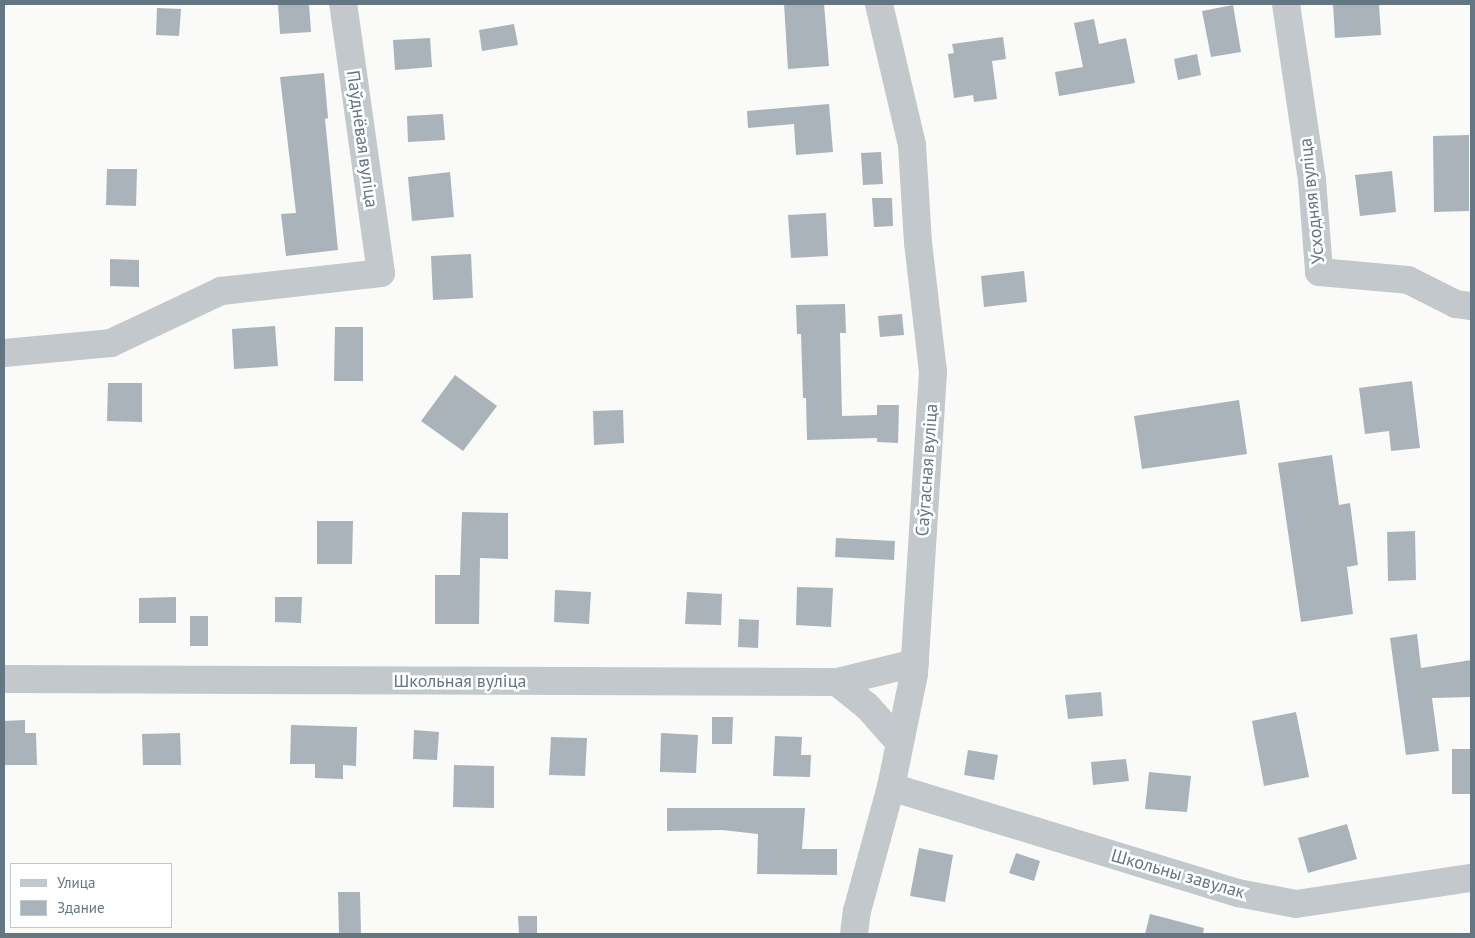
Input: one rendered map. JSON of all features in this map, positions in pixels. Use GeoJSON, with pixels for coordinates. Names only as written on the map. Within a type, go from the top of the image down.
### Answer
{"type":"FeatureCollection","features":[{"type":"Feature","properties":{"kind":"street","name":"Паўднёвая вуліца"},"geometry":{"type":"LineString","coordinates":[[4,353],[111,343],[221,291],[381,273],[343,4]]}},
{"type":"Feature","properties":{"kind":"street","name":"Саўгасная вуліца"},"geometry":{"type":"LineString","coordinates":[[854,934],[856,911],[891,787],[915,663],[934,372],[918,243],[912,145],[879,4]]}},
{"type":"Feature","properties":{"kind":"street","name":"Усходняя вуліца"},"geometry":{"type":"LineString","coordinates":[[1286,4],[1312,180],[1318,272],[1408,280],[1456,304],[1471,306]]}},
{"type":"Feature","properties":{"kind":"street","name":"Школьная вуліца"},"geometry":{"type":"LineString","coordinates":[[4,680],[837,682],[915,663]]}},
{"type":"Feature","properties":{"kind":"street"},"geometry":{"type":"LineString","coordinates":[[837,682],[867,706],[899,742]]}},
{"type":"Feature","properties":{"kind":"street","name":"Школьны завулак"},"geometry":{"type":"LineString","coordinates":[[891,787],[1238,893],[1296,904],[1471,878]]}},
{"type":"Feature","properties":{"kind":"building"},"geometry":{"type":"Polygon","coordinates":[[[278,4],[309,4],[311,32],[280,34],[278,4]]]}},
{"type":"Feature","properties":{"kind":"building"},"geometry":{"type":"Polygon","coordinates":[[[784,4],[824,4],[829,66],[788,69],[784,4]]]}},
{"type":"Feature","properties":{"kind":"building"},"geometry":{"type":"Polygon","coordinates":[[[1333,4],[1379,4],[1381,35],[1335,38],[1333,4]]]}},
{"type":"Feature","properties":{"kind":"building"},"geometry":{"type":"Polygon","coordinates":[[[1233,5],[1241,52],[1211,57],[1202,11],[1233,5]]]}},
{"type":"Feature","properties":{"kind":"building"},"geometry":{"type":"Polygon","coordinates":[[[157,8],[181,9],[179,36],[156,35],[157,8]]]}},
{"type":"Feature","properties":{"kind":"building"},"geometry":{"type":"Polygon","coordinates":[[[1094,19],[1099,44],[1126,38],[1135,83],[1059,96],[1055,72],[1083,67],[1074,23],[1094,19]]]}},
{"type":"Feature","properties":{"kind":"building"},"geometry":{"type":"Polygon","coordinates":[[[514,24],[518,45],[482,51],[479,30],[514,24]]]}},
{"type":"Feature","properties":{"kind":"building"},"geometry":{"type":"Polygon","coordinates":[[[1003,37],[1006,59],[992,61],[997,99],[974,102],[973,95],[954,98],[948,54],[954,53],[952,44],[1003,37]]]}},
{"type":"Feature","properties":{"kind":"building"},"geometry":{"type":"Polygon","coordinates":[[[430,38],[432,67],[395,70],[393,40],[430,38]]]}},
{"type":"Feature","properties":{"kind":"building"},"geometry":{"type":"Polygon","coordinates":[[[1197,54],[1201,75],[1178,80],[1174,59],[1197,54]]]}},
{"type":"Feature","properties":{"kind":"building"},"geometry":{"type":"Polygon","coordinates":[[[324,73],[328,118],[325,119],[338,250],[286,256],[281,214],[296,213],[280,77],[324,73]]]}},
{"type":"Feature","properties":{"kind":"building"},"geometry":{"type":"Polygon","coordinates":[[[829,104],[833,152],[796,155],[794,124],[748,128],[747,111],[829,104]]]}},
{"type":"Feature","properties":{"kind":"building"},"geometry":{"type":"Polygon","coordinates":[[[443,114],[445,140],[408,142],[407,116],[443,114]]]}},
{"type":"Feature","properties":{"kind":"building"},"geometry":{"type":"Polygon","coordinates":[[[1469,135],[1469,211],[1434,212],[1433,136],[1469,135]]]}},
{"type":"Feature","properties":{"kind":"building"},"geometry":{"type":"Polygon","coordinates":[[[881,152],[883,184],[863,185],[861,153],[881,152]]]}},
{"type":"Feature","properties":{"kind":"building"},"geometry":{"type":"Polygon","coordinates":[[[107,169],[137,169],[136,206],[106,205],[107,169]]]}},
{"type":"Feature","properties":{"kind":"building"},"geometry":{"type":"Polygon","coordinates":[[[1392,171],[1396,212],[1360,216],[1355,175],[1392,171]]]}},
{"type":"Feature","properties":{"kind":"building"},"geometry":{"type":"Polygon","coordinates":[[[450,172],[454,217],[412,221],[408,177],[450,172]]]}},
{"type":"Feature","properties":{"kind":"building"},"geometry":{"type":"Polygon","coordinates":[[[872,198],[892,198],[893,226],[874,227],[872,198]]]}},
{"type":"Feature","properties":{"kind":"building"},"geometry":{"type":"Polygon","coordinates":[[[826,213],[828,256],[791,258],[788,215],[826,213]]]}},
{"type":"Feature","properties":{"kind":"building"},"geometry":{"type":"Polygon","coordinates":[[[471,254],[473,298],[433,300],[431,256],[471,254]]]}},
{"type":"Feature","properties":{"kind":"building"},"geometry":{"type":"Polygon","coordinates":[[[110,259],[139,260],[139,287],[110,286],[110,259]]]}},
{"type":"Feature","properties":{"kind":"building"},"geometry":{"type":"Polygon","coordinates":[[[1024,271],[1027,302],[984,307],[981,276],[1024,271]]]}},
{"type":"Feature","properties":{"kind":"building"},"geometry":{"type":"Polygon","coordinates":[[[845,304],[846,333],[840,333],[842,416],[877,415],[877,405],[899,405],[898,443],[877,442],[877,438],[807,440],[806,398],[803,398],[801,334],[797,334],[796,305],[845,304]]]}},
{"type":"Feature","properties":{"kind":"building"},"geometry":{"type":"Polygon","coordinates":[[[902,314],[904,335],[880,337],[878,316],[902,314]]]}},
{"type":"Feature","properties":{"kind":"building"},"geometry":{"type":"Polygon","coordinates":[[[275,326],[278,366],[234,369],[232,329],[275,326]]]}},
{"type":"Feature","properties":{"kind":"building"},"geometry":{"type":"Polygon","coordinates":[[[335,327],[363,327],[363,381],[334,381],[335,327]]]}},
{"type":"Feature","properties":{"kind":"building"},"geometry":{"type":"Polygon","coordinates":[[[455,375],[497,406],[463,451],[421,421],[455,375]]]}},
{"type":"Feature","properties":{"kind":"building"},"geometry":{"type":"Polygon","coordinates":[[[1412,381],[1420,448],[1391,451],[1389,431],[1365,434],[1359,388],[1412,381]]]}},
{"type":"Feature","properties":{"kind":"building"},"geometry":{"type":"Polygon","coordinates":[[[108,383],[142,383],[142,422],[107,421],[108,383]]]}},
{"type":"Feature","properties":{"kind":"building"},"geometry":{"type":"Polygon","coordinates":[[[1239,400],[1247,454],[1142,469],[1134,416],[1239,400]]]}},
{"type":"Feature","properties":{"kind":"building"},"geometry":{"type":"Polygon","coordinates":[[[623,410],[624,443],[594,445],[593,411],[623,410]]]}},
{"type":"Feature","properties":{"kind":"building"},"geometry":{"type":"Polygon","coordinates":[[[1332,455],[1339,505],[1350,503],[1358,565],[1347,567],[1353,614],[1301,622],[1278,463],[1332,455]]]}},
{"type":"Feature","properties":{"kind":"building"},"geometry":{"type":"Polygon","coordinates":[[[462,512],[508,513],[508,559],[480,558],[479,624],[435,624],[435,575],[460,575],[462,512]]]}},
{"type":"Feature","properties":{"kind":"building"},"geometry":{"type":"Polygon","coordinates":[[[317,521],[353,521],[352,564],[317,564],[317,521]]]}},
{"type":"Feature","properties":{"kind":"building"},"geometry":{"type":"Polygon","coordinates":[[[1415,531],[1416,580],[1388,581],[1387,532],[1415,531]]]}},
{"type":"Feature","properties":{"kind":"building"},"geometry":{"type":"Polygon","coordinates":[[[836,538],[895,541],[894,560],[835,557],[836,538]]]}},
{"type":"Feature","properties":{"kind":"building"},"geometry":{"type":"Polygon","coordinates":[[[797,587],[833,588],[831,627],[796,625],[797,587]]]}},
{"type":"Feature","properties":{"kind":"building"},"geometry":{"type":"Polygon","coordinates":[[[555,590],[591,592],[589,624],[554,622],[555,590]]]}},
{"type":"Feature","properties":{"kind":"building"},"geometry":{"type":"Polygon","coordinates":[[[687,592],[722,594],[721,625],[685,624],[687,592]]]}},
{"type":"Feature","properties":{"kind":"building"},"geometry":{"type":"Polygon","coordinates":[[[176,597],[176,623],[139,623],[139,598],[176,597]]]}},
{"type":"Feature","properties":{"kind":"building"},"geometry":{"type":"Polygon","coordinates":[[[275,597],[302,597],[301,623],[275,622],[275,597]]]}},
{"type":"Feature","properties":{"kind":"building"},"geometry":{"type":"Polygon","coordinates":[[[190,616],[208,616],[208,646],[190,646],[190,616]]]}},
{"type":"Feature","properties":{"kind":"building"},"geometry":{"type":"Polygon","coordinates":[[[739,619],[759,620],[758,648],[738,647],[739,619]]]}},
{"type":"Feature","properties":{"kind":"building"},"geometry":{"type":"Polygon","coordinates":[[[1417,634],[1421,668],[1471,660],[1471,697],[1432,698],[1439,751],[1406,755],[1390,638],[1417,634]]]}},
{"type":"Feature","properties":{"kind":"building"},"geometry":{"type":"Polygon","coordinates":[[[1101,692],[1103,716],[1068,719],[1065,695],[1101,692]]]}},
{"type":"Feature","properties":{"kind":"building"},"geometry":{"type":"Polygon","coordinates":[[[1296,712],[1309,777],[1264,786],[1252,721],[1296,712]]]}},
{"type":"Feature","properties":{"kind":"building"},"geometry":{"type":"Polygon","coordinates":[[[712,717],[733,717],[732,744],[712,744],[712,717]]]}},
{"type":"Feature","properties":{"kind":"building"},"geometry":{"type":"Polygon","coordinates":[[[25,720],[25,733],[36,733],[37,765],[4,765],[4,721],[25,720]]]}},
{"type":"Feature","properties":{"kind":"building"},"geometry":{"type":"Polygon","coordinates":[[[291,725],[357,727],[356,766],[343,765],[343,779],[315,778],[315,764],[290,764],[291,725]]]}},
{"type":"Feature","properties":{"kind":"building"},"geometry":{"type":"Polygon","coordinates":[[[414,730],[439,732],[437,760],[413,759],[414,730]]]}},
{"type":"Feature","properties":{"kind":"building"},"geometry":{"type":"Polygon","coordinates":[[[180,733],[181,765],[143,765],[142,734],[180,733]]]}},
{"type":"Feature","properties":{"kind":"building"},"geometry":{"type":"Polygon","coordinates":[[[661,733],[698,735],[696,773],[660,772],[661,733]]]}},
{"type":"Feature","properties":{"kind":"building"},"geometry":{"type":"Polygon","coordinates":[[[775,736],[802,737],[801,755],[811,755],[810,777],[773,776],[775,736]]]}},
{"type":"Feature","properties":{"kind":"building"},"geometry":{"type":"Polygon","coordinates":[[[551,737],[587,738],[585,776],[549,775],[551,737]]]}},
{"type":"Feature","properties":{"kind":"building"},"geometry":{"type":"Polygon","coordinates":[[[1452,749],[1471,749],[1471,794],[1452,794],[1452,749]]]}},
{"type":"Feature","properties":{"kind":"building"},"geometry":{"type":"Polygon","coordinates":[[[968,750],[998,755],[994,780],[964,775],[968,750]]]}},
{"type":"Feature","properties":{"kind":"building"},"geometry":{"type":"Polygon","coordinates":[[[1126,759],[1129,781],[1093,785],[1091,762],[1126,759]]]}},
{"type":"Feature","properties":{"kind":"building"},"geometry":{"type":"Polygon","coordinates":[[[454,765],[494,766],[494,808],[453,807],[454,765]]]}},
{"type":"Feature","properties":{"kind":"building"},"geometry":{"type":"Polygon","coordinates":[[[1149,772],[1191,776],[1187,812],[1145,809],[1149,772]]]}},
{"type":"Feature","properties":{"kind":"building"},"geometry":{"type":"Polygon","coordinates":[[[667,808],[805,808],[802,849],[837,849],[837,875],[757,874],[758,834],[722,830],[667,831],[667,808]]]}},
{"type":"Feature","properties":{"kind":"building"},"geometry":{"type":"Polygon","coordinates":[[[1347,824],[1357,859],[1308,873],[1298,838],[1347,824]]]}},
{"type":"Feature","properties":{"kind":"building"},"geometry":{"type":"Polygon","coordinates":[[[919,848],[953,855],[945,902],[910,896],[919,848]]]}},
{"type":"Feature","properties":{"kind":"building"},"geometry":{"type":"Polygon","coordinates":[[[1016,853],[1040,861],[1034,881],[1009,873],[1016,853]]]}},
{"type":"Feature","properties":{"kind":"building"},"geometry":{"type":"Polygon","coordinates":[[[338,892],[360,892],[361,933],[339,934],[338,892]]]}},
{"type":"Feature","properties":{"kind":"building"},"geometry":{"type":"Polygon","coordinates":[[[1150,914],[1204,928],[1203,934],[1145,934],[1150,914]]]}},
{"type":"Feature","properties":{"kind":"building"},"geometry":{"type":"Polygon","coordinates":[[[518,916],[537,916],[537,934],[519,934],[518,916]]]}}]}
